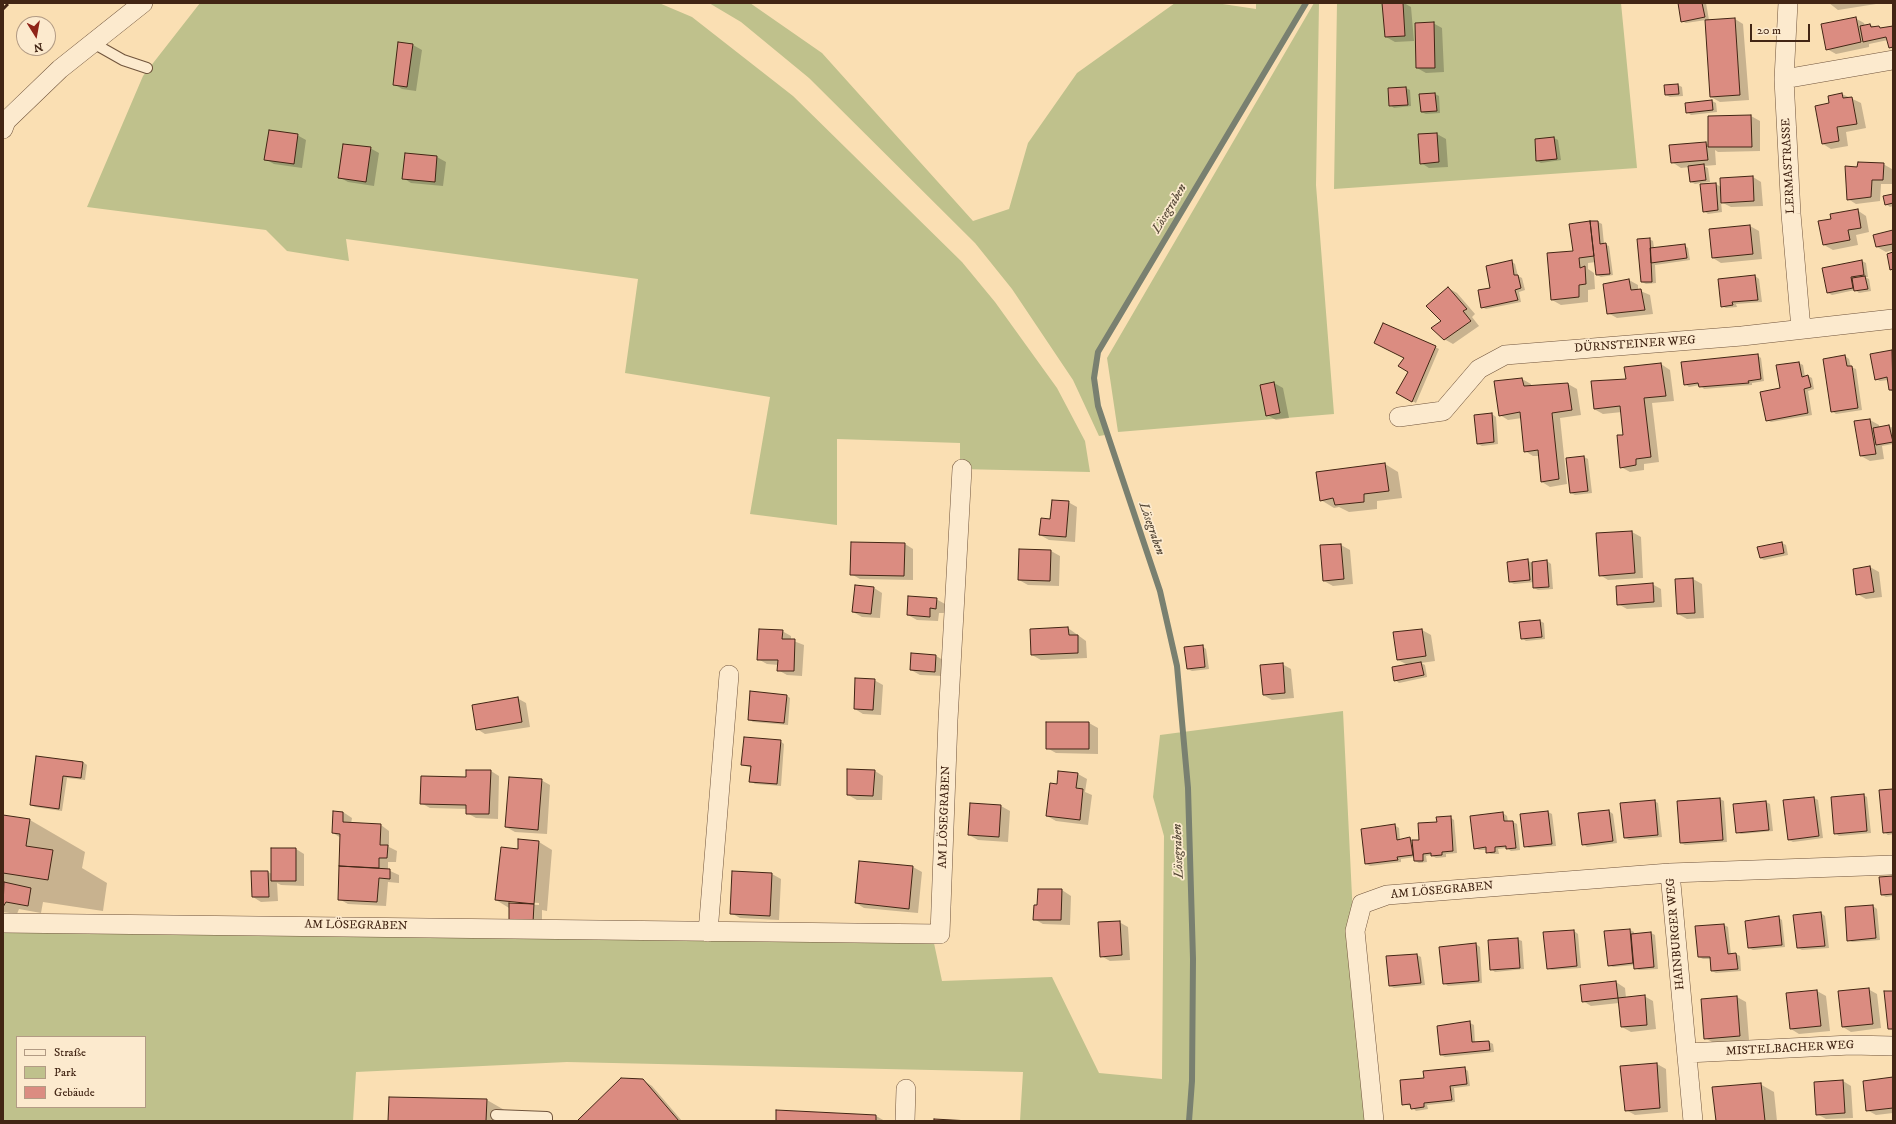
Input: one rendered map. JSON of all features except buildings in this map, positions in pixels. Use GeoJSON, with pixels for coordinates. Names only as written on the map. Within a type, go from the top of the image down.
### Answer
{"type":"FeatureCollection","features":[{"type":"Feature","properties":{"kind":"street"},"geometry":{"type":"LineString","coordinates":[[3,128],[6,121],[60,69],[143,3]]}},
{"type":"Feature","properties":{"kind":"street","name":"LERMASTRASSE"},"geometry":{"type":"LineString","coordinates":[[1788,3],[1784,79],[1791,214],[1801,329]]}},
{"type":"Feature","properties":{"kind":"street"},"geometry":{"type":"LineString","coordinates":[[1784,79],[1893,60]]}},
{"type":"Feature","properties":{"kind":"street","name":"DÜRNSTEINER WEG"},"geometry":{"type":"LineString","coordinates":[[1399,417],[1443,411],[1479,369],[1505,355],[1690,341],[1893,319]]}},
{"type":"Feature","properties":{"kind":"street","name":"AM LÖSEGRABEN"},"geometry":{"type":"LineString","coordinates":[[3,923],[940,934],[948,720],[951,523],[962,469]]}},
{"type":"Feature","properties":{"kind":"street"},"geometry":{"type":"LineString","coordinates":[[708,932],[729,675]]}},
{"type":"Feature","properties":{"kind":"street","name":"HAINBURGER WEG"},"geometry":{"type":"LineString","coordinates":[[1693,1121],[1670,873],[1893,865]]}},
{"type":"Feature","properties":{"kind":"street","name":"AM LÖSEGRABEN"},"geometry":{"type":"LineString","coordinates":[[1374,1121],[1355,931],[1362,904],[1387,895],[1670,873]]}},
{"type":"Feature","properties":{"kind":"street","name":"MISTELBACHER WEG"},"geometry":{"type":"LineString","coordinates":[[1687,1053],[1851,1045],[1893,1046]]}},
{"type":"Feature","properties":{"kind":"street"},"geometry":{"type":"LineString","coordinates":[[905,1121],[906,1089]]}},
{"type":"Feature","properties":{"kind":"lane"},"geometry":{"type":"LineString","coordinates":[[93,43],[123,60],[148,68]]}},
{"type":"Feature","properties":{"kind":"lane"},"geometry":{"type":"LineString","coordinates":[[496,1115],[547,1116],[547,1121]]}},
{"type":"Feature","properties":{"kind":"green space"},"geometry":{"type":"Polygon","coordinates":[[[200,3],[659,3],[692,17],[793,96],[962,262],[995,302],[1057,388],[1085,441],[1090,472],[960,469],[960,443],[837,439],[837,525],[750,514],[770,397],[625,373],[638,279],[346,239],[349,261],[287,251],[266,230],[87,207],[143,76],[200,3]]]}},
{"type":"Feature","properties":{"kind":"green space"},"geometry":{"type":"Polygon","coordinates":[[[709,3],[750,3],[822,53],[973,221],[1009,209],[1028,143],[1077,73],[1175,3],[1216,3],[1256,9],[1256,3],[1305,3],[1096,352],[1095,385],[1097,408],[1105,435],[1099,436],[1073,380],[1012,289],[975,243],[809,78],[741,22],[709,3]]]}},
{"type":"Feature","properties":{"kind":"green space"},"geometry":{"type":"Polygon","coordinates":[[[1314,3],[1319,3],[1316,185],[1334,414],[1118,432],[1107,358],[1314,3]]]}},
{"type":"Feature","properties":{"kind":"green space"},"geometry":{"type":"Polygon","coordinates":[[[1337,3],[1621,3],[1637,168],[1334,189],[1337,3]]]}},
{"type":"Feature","properties":{"kind":"green space"},"geometry":{"type":"Polygon","coordinates":[[[1343,711],[1353,917],[1373,1121],[1020,1121],[1023,1072],[567,1062],[356,1072],[353,1121],[3,1121],[3,922],[931,929],[942,981],[1052,977],[1099,1073],[1162,1079],[1164,836],[1153,797],[1160,735],[1343,711]]]}},
{"type":"Feature","properties":{"kind":"waterway","name":"Lösegraben"},"geometry":{"type":"LineString","coordinates":[[1189,1121],[1192,1081],[1193,959],[1188,788],[1177,666],[1160,591],[1098,406],[1094,378],[1098,352],[1306,3]]}},
{"type":"Feature","properties":{"kind":"railway"},"geometry":{"type":"LineString","coordinates":[[3,9],[9,3]]}}]}
